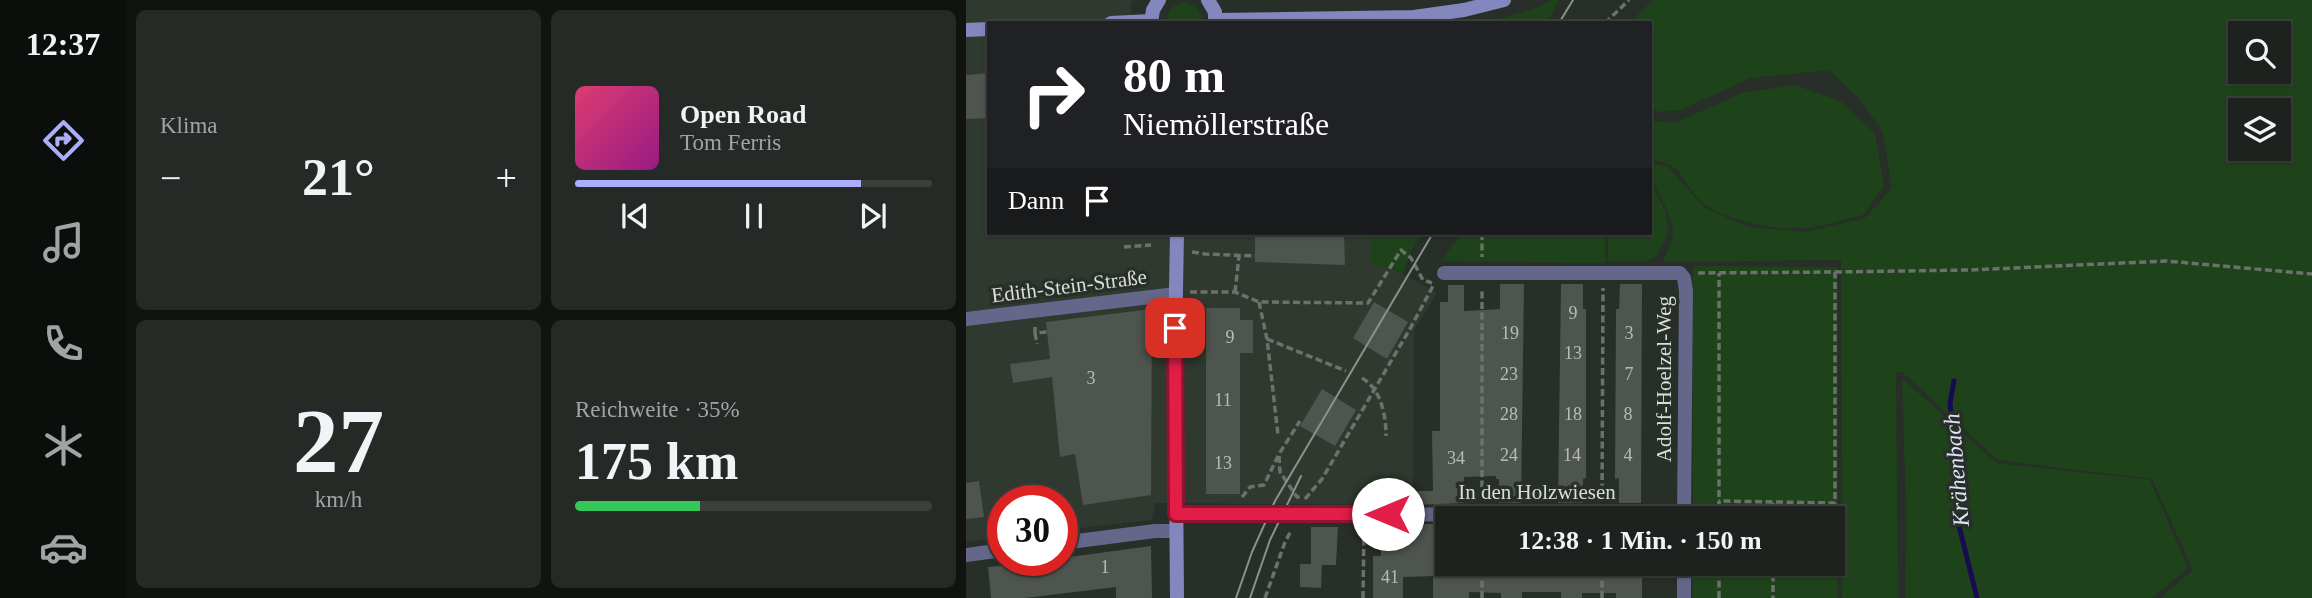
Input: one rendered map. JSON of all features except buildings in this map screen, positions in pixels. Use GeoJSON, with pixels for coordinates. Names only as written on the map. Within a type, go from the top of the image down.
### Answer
{"type":"FeatureCollection","features":[{"type":"Feature","properties":{"kind":"main road"},"geometry":{"type":"LineString","coordinates":[[1151,21],[1153,10],[1159,0]]}},
{"type":"Feature","properties":{"kind":"main road"},"geometry":{"type":"LineString","coordinates":[[1208,0],[1215,12],[1216,21],[1414,17],[1464,10],[1504,0]]}},
{"type":"Feature","properties":{"kind":"main road"},"geometry":{"type":"LineString","coordinates":[[966,30],[987,29]]}},
{"type":"Feature","properties":{"kind":"main road"},"geometry":{"type":"LineString","coordinates":[[1177,235],[1177,598]]}},
{"type":"Feature","properties":{"kind":"street","name":"Adolf-Hoelzel-Weg"},"geometry":{"type":"LineString","coordinates":[[1444,273],[1680,273],[1684,278],[1686,291],[1684,506]]}},
{"type":"Feature","properties":{"kind":"street","name":"Edith-Stein-Straße"},"geometry":{"type":"LineString","coordinates":[[966,319],[1176,294]]}},
{"type":"Feature","properties":{"kind":"street","name":"In den Holzwiesen"},"geometry":{"type":"LineString","coordinates":[[1176,514],[1435,513]]}},
{"type":"Feature","properties":{"kind":"street"},"geometry":{"type":"LineString","coordinates":[[1078,541],[1155,531],[1177,531]]}},
{"type":"Feature","properties":{"kind":"street"},"geometry":{"type":"LineString","coordinates":[[966,555],[987,552]]}},
{"type":"Feature","properties":{"kind":"street"},"geometry":{"type":"LineString","coordinates":[[1684,576],[1684,598]]}},
{"type":"Feature","properties":{"kind":"path"},"geometry":{"type":"LineString","coordinates":[[1607,21],[1629,0]]}},
{"type":"Feature","properties":{"kind":"path"},"geometry":{"type":"LineString","coordinates":[[1482,235],[1482,506]]}},
{"type":"Feature","properties":{"kind":"path"},"geometry":{"type":"LineString","coordinates":[[1124,247],[1151,245]]}},
{"type":"Feature","properties":{"kind":"path"},"geometry":{"type":"LineString","coordinates":[[1186,250],[1205,254],[1255,256]]}},
{"type":"Feature","properties":{"kind":"path"},"geometry":{"type":"LineString","coordinates":[[1176,294],[1195,291],[1235,292],[1259,302],[1368,303],[1401,250],[1411,258],[1423,279],[1434,284],[1322,479],[1305,497],[1301,514],[1285,542],[1265,598]]}},
{"type":"Feature","properties":{"kind":"path"},"geometry":{"type":"LineString","coordinates":[[1235,292],[1239,255]]}},
{"type":"Feature","properties":{"kind":"path"},"geometry":{"type":"LineString","coordinates":[[1680,273],[1969,270],[2166,261],[2312,274]]}},
{"type":"Feature","properties":{"kind":"path"},"geometry":{"type":"LineString","coordinates":[[1602,506],[1603,272]]}},
{"type":"Feature","properties":{"kind":"path"},"geometry":{"type":"LineString","coordinates":[[1719,501],[1835,503],[1836,272]]}},
{"type":"Feature","properties":{"kind":"path"},"geometry":{"type":"LineString","coordinates":[[1719,273],[1719,506]]}},
{"type":"Feature","properties":{"kind":"path"},"geometry":{"type":"LineString","coordinates":[[1259,302],[1267,339],[1278,435]]}},
{"type":"Feature","properties":{"kind":"path"},"geometry":{"type":"LineString","coordinates":[[1035,333],[1037,344]]}},
{"type":"Feature","properties":{"kind":"path"},"geometry":{"type":"LineString","coordinates":[[1267,339],[1346,371]]}},
{"type":"Feature","properties":{"kind":"path"},"geometry":{"type":"LineString","coordinates":[[1362,378],[1372,384],[1375,390],[1386,419],[1385,436]]}},
{"type":"Feature","properties":{"kind":"path"},"geometry":{"type":"LineString","coordinates":[[1242,497],[1250,487],[1264,485],[1279,454],[1300,421]]}},
{"type":"Feature","properties":{"kind":"path"},"geometry":{"type":"LineString","coordinates":[[1279,454],[1280,472],[1297,497],[1305,497]]}},
{"type":"Feature","properties":{"kind":"path"},"geometry":{"type":"LineString","coordinates":[[1363,598],[1364,514]]}},
{"type":"Feature","properties":{"kind":"path"},"geometry":{"type":"LineString","coordinates":[[1482,576],[1482,598]]}},
{"type":"Feature","properties":{"kind":"path"},"geometry":{"type":"LineString","coordinates":[[1601,598],[1602,576]]}},
{"type":"Feature","properties":{"kind":"path"},"geometry":{"type":"LineString","coordinates":[[1719,576],[1719,598]]}},
{"type":"Feature","properties":{"kind":"path"},"geometry":{"type":"LineString","coordinates":[[1773,576],[1773,598]]}},
{"type":"Feature","properties":{"kind":"shaded area"},"geometry":{"type":"Polygon","coordinates":[[[966,0],[1135,0],[1131,2],[1132,21],[987,21],[987,235],[1379,235],[1380,266],[1390,267],[1437,293],[1414,330],[1413,505],[1155,503],[1152,520],[1078,528],[1078,485],[987,485],[987,539],[966,542],[966,0]]]}},
{"type":"Feature","properties":{"kind":"green space"},"geometry":{"type":"Polygon","coordinates":[[[1552,0],[1559,0],[1548,21],[1492,21],[1537,8],[1552,0]]]}},
{"type":"Feature","properties":{"kind":"green space"},"geometry":{"type":"Polygon","coordinates":[[[1653,0],[2312,0],[2312,598],[2160,598],[2193,570],[2152,479],[1998,460],[1902,372],[1896,373],[1898,598],[1842,598],[1842,576],[1845,576],[1845,506],[1842,506],[1841,260],[1663,262],[1673,235],[1672,225],[1653,181],[1652,164],[1667,166],[1705,208],[1749,227],[1806,232],[1865,218],[1892,188],[1883,132],[1860,99],[1829,70],[1751,78],[1680,110],[1658,112],[1652,107],[1652,21],[1632,21],[1653,0]]]}},
{"type":"Feature","properties":{"kind":"green space"},"geometry":{"type":"Polygon","coordinates":[[[1185,2],[1198,9],[1202,21],[1167,21],[1171,8],[1185,2]]]}},
{"type":"Feature","properties":{"kind":"green space"},"geometry":{"type":"Polygon","coordinates":[[[1794,85],[1841,101],[1875,134],[1884,185],[1863,215],[1805,228],[1754,224],[1728,216],[1706,205],[1670,165],[1652,161],[1652,121],[1675,123],[1742,93],[1794,85]]]}},
{"type":"Feature","properties":{"kind":"green space"},"geometry":{"type":"Polygon","coordinates":[[[1652,186],[1665,210],[1669,232],[1657,256],[1647,261],[1608,261],[1608,235],[1652,235],[1652,186]]]}},
{"type":"Feature","properties":{"kind":"green space"},"geometry":{"type":"Polygon","coordinates":[[[1370,235],[1421,235],[1411,251],[1403,274],[1390,267],[1371,267],[1370,235]]]}},
{"type":"Feature","properties":{"kind":"green space"},"geometry":{"type":"Polygon","coordinates":[[[1460,235],[1605,235],[1605,263],[1441,261],[1460,235]]]}},
{"type":"Feature","properties":{"kind":"green space"},"geometry":{"type":"Polygon","coordinates":[[[1693,266],[1838,267],[1838,506],[1693,506],[1693,266]]]}},
{"type":"Feature","properties":{"kind":"green space"},"geometry":{"type":"Polygon","coordinates":[[[1902,378],[1996,463],[2150,480],[2188,568],[2152,598],[1905,598],[1906,507],[1902,378]]]}},
{"type":"Feature","properties":{"kind":"green space"},"geometry":{"type":"Polygon","coordinates":[[[1693,576],[1838,576],[1838,598],[1693,598],[1693,576]]]}},
{"type":"Feature","properties":{"kind":"waterway","name":"Krähenbach"},"geometry":{"type":"LineString","coordinates":[[1954,381],[1950,403],[1957,472],[1956,514],[1977,598]]}},
{"type":"Feature","properties":{"kind":"tram line"},"geometry":{"type":"LineString","coordinates":[[1560,21],[1573,0]]}},
{"type":"Feature","properties":{"kind":"tram line"},"geometry":{"type":"LineString","coordinates":[[1236,598],[1252,552],[1275,501],[1432,235]]}},
{"type":"Feature","properties":{"kind":"tram line"},"geometry":{"type":"LineString","coordinates":[[1250,598],[1270,540],[1301,476]]}},
{"type":"Feature","properties":{"kind":"route"},"geometry":{"type":"LineString","coordinates":[[1175,328],[1176,514],[1388,514]]}}]}
